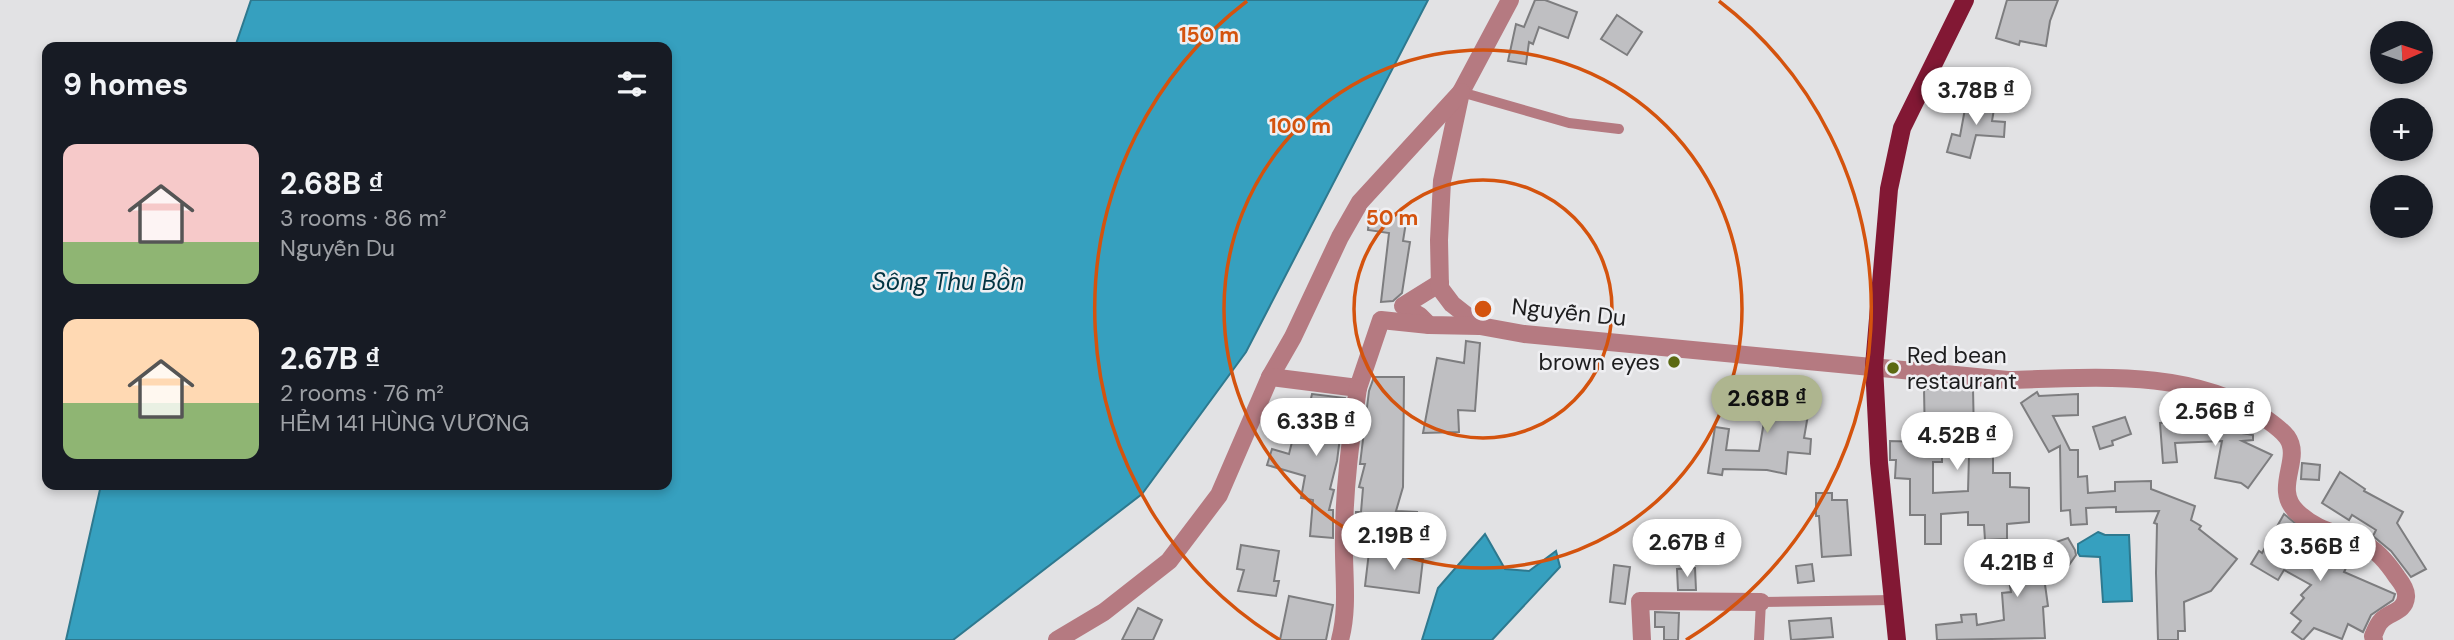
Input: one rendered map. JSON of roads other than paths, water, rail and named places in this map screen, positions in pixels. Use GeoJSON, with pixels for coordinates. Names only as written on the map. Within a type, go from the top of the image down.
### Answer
{"type":"FeatureCollection","features":[{"type":"Feature","properties":{"kind":"main road"},"geometry":{"type":"LineString","coordinates":[[1897,640],[1879,463],[1874,366],[1889,189],[1902,128],[1965,0]]}},
{"type":"Feature","properties":{"kind":"street"},"geometry":{"type":"LineString","coordinates":[[1057,640],[1104,612],[1169,561],[1219,495],[1270,377],[1293,337],[1340,237],[1360,202],[1461,92],[1510,0]]}},
{"type":"Feature","properties":{"kind":"street"},"geometry":{"type":"LineString","coordinates":[[1461,92],[1442,181],[1440,288],[1452,304],[1480,326]]}},
{"type":"Feature","properties":{"kind":"street"},"geometry":{"type":"LineString","coordinates":[[1429,325],[1404,306],[1440,283]]}},
{"type":"Feature","properties":{"kind":"street","name":"Nguyễn Du"},"geometry":{"type":"LineString","coordinates":[[1358,388],[1381,320],[1480,326],[1524,334],[2008,380],[2108,377],[2148,381],[2222,395],[2245,405],[2288,437],[2291,451],[2286,495],[2295,510],[2329,533],[2365,544],[2382,558],[2404,588],[2406,597],[2402,608],[2381,621],[2373,636],[2374,640]]}},
{"type":"Feature","properties":{"kind":"street"},"geometry":{"type":"LineString","coordinates":[[1270,377],[1358,388],[1347,467],[1343,540],[1345,613],[1340,640]]}},
{"type":"Feature","properties":{"kind":"street"},"geometry":{"type":"LineString","coordinates":[[1642,640],[1640,601],[1761,602]]}},
{"type":"Feature","properties":{"kind":"lane"},"geometry":{"type":"LineString","coordinates":[[1461,92],[1569,123],[1619,129]]}},
{"type":"Feature","properties":{"kind":"lane"},"geometry":{"type":"LineString","coordinates":[[1759,640],[1761,602],[1892,600]]}},
{"type":"Feature","properties":{"kind":"water","name":"Sông Thu Bồn"},"geometry":{"type":"Polygon","coordinates":[[[251,0],[1428,0],[1246,352],[1142,494],[953,640],[66,640],[100,490],[672,490],[672,42],[237,42],[251,0]]]}},
{"type":"Feature","properties":{"kind":"water"},"geometry":{"type":"Polygon","coordinates":[[[2098,532],[2105,535],[2129,535],[2132,601],[2103,602],[2100,557],[2080,556],[2078,553],[2078,544],[2098,532]]]}},
{"type":"Feature","properties":{"kind":"water"},"geometry":{"type":"Polygon","coordinates":[[[1485,534],[1505,569],[1529,571],[1556,551],[1560,567],[1492,640],[1422,640],[1438,588],[1485,534]]]}},
{"type":"Feature","properties":{"kind":"place","name":"brown eyes"},"geometry":{"type":"Point","coordinates":[1674,362]}},
{"type":"Feature","properties":{"kind":"place","name":"Red bean restaurant"},"geometry":{"type":"Point","coordinates":[1893,368]}}]}
